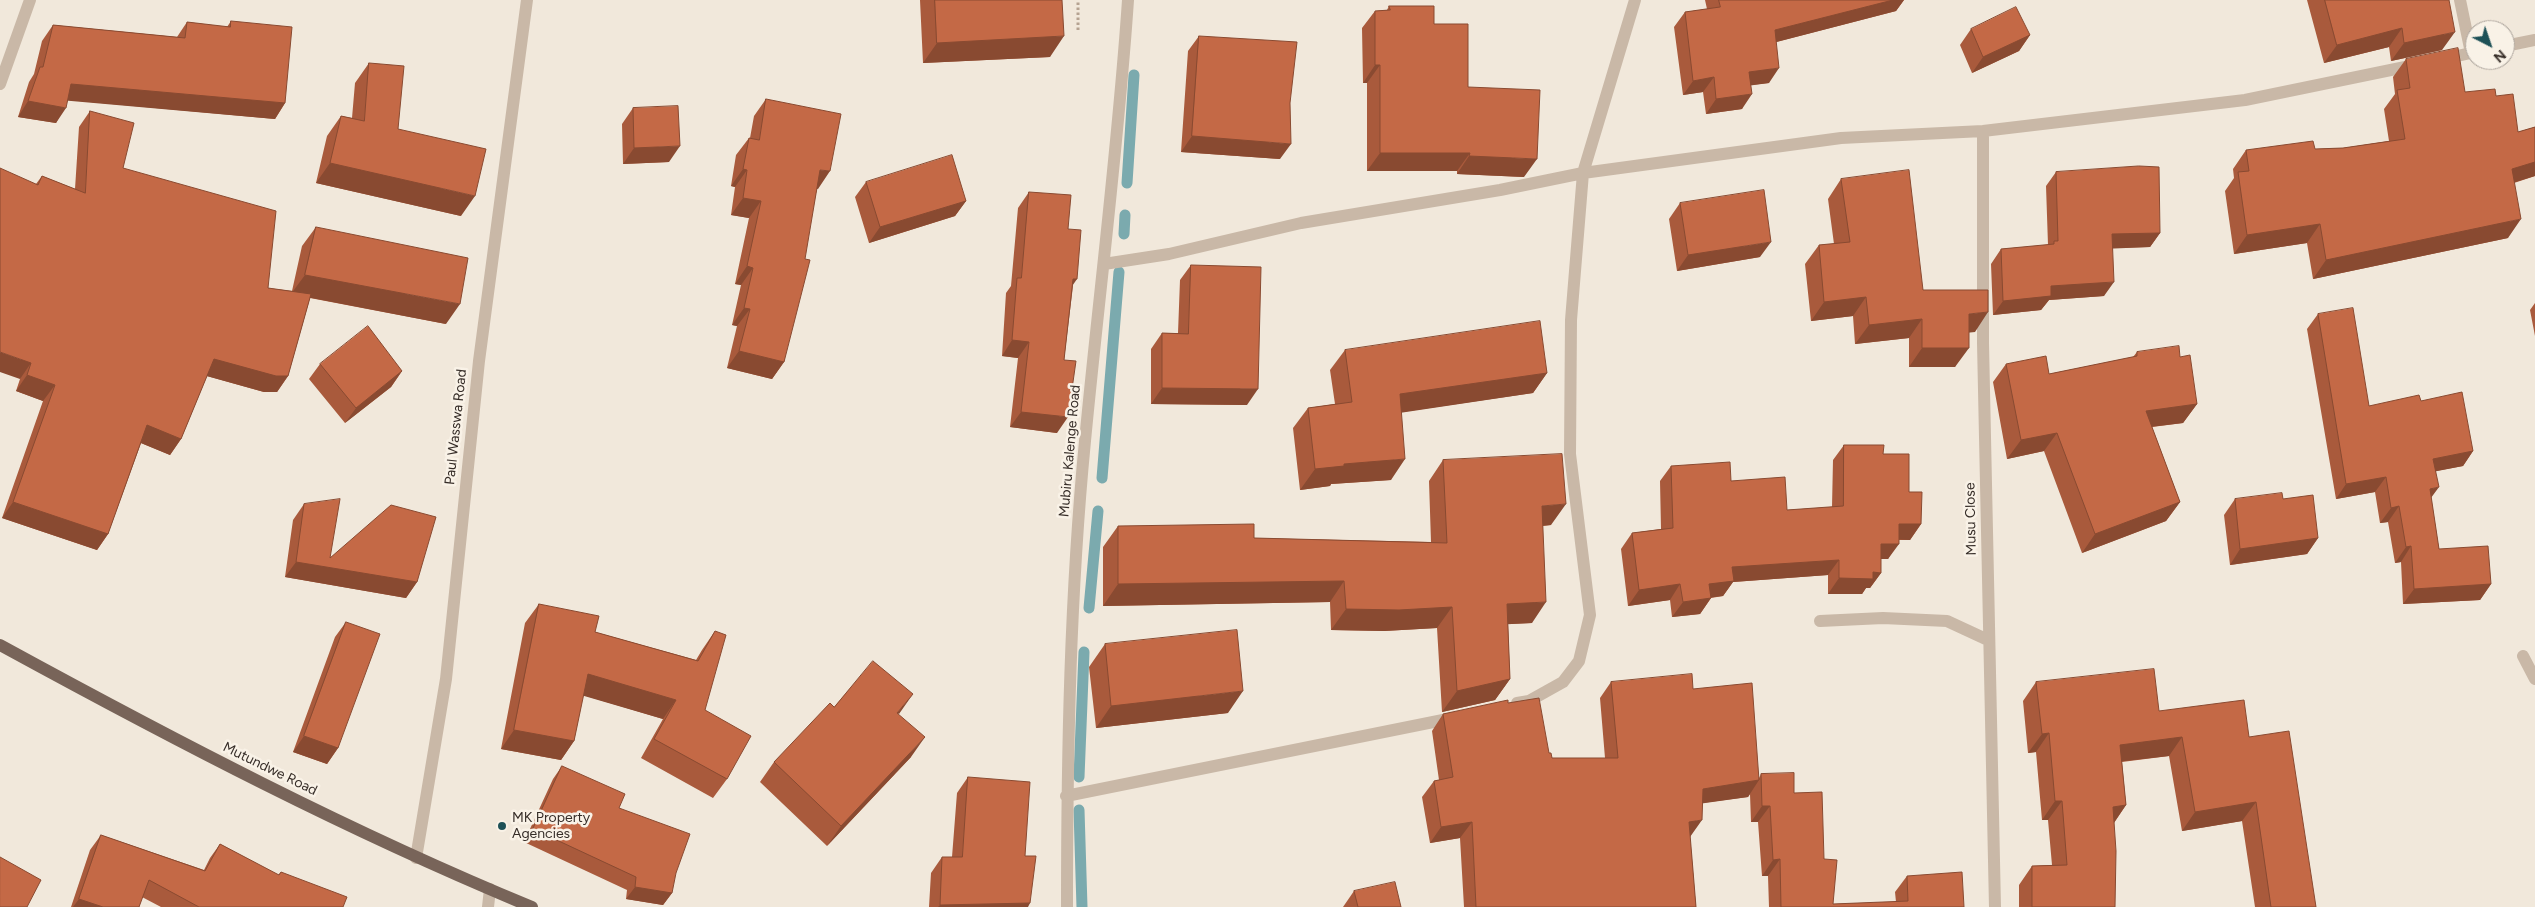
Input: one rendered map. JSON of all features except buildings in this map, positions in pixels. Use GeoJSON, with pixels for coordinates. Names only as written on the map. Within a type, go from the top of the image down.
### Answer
{"type":"FeatureCollection","features":[{"type":"Feature","properties":{"kind":"main road","name":"Mutundwe Road"},"geometry":{"type":"LineString","coordinates":[[0,646],[178,740],[416,858],[532,907]]}},
{"type":"Feature","properties":{"kind":"street"},"geometry":{"type":"LineString","coordinates":[[0,84],[30,0]]}},
{"type":"Feature","properties":{"kind":"street","name":"Paul Wasswa Road"},"geometry":{"type":"LineString","coordinates":[[416,858],[446,679],[480,352],[527,0]]}},
{"type":"Feature","properties":{"kind":"street","name":"Mubiru Kalenge Road"},"geometry":{"type":"LineString","coordinates":[[1067,907],[1066,796],[1078,531],[1085,442],[1120,113],[1128,0]]}},
{"type":"Feature","properties":{"kind":"street"},"geometry":{"type":"LineString","coordinates":[[1501,707],[1529,701],[1563,682],[1579,661],[1590,615],[1570,454],[1571,320],[1583,173],[1635,0]]}},
{"type":"Feature","properties":{"kind":"street"},"geometry":{"type":"LineString","coordinates":[[2460,0],[2465,20]]}},
{"type":"Feature","properties":{"kind":"street"},"geometry":{"type":"LineString","coordinates":[[2515,44],[2535,40]]}},
{"type":"Feature","properties":{"kind":"street"},"geometry":{"type":"LineString","coordinates":[[1104,264],[1169,254],[1301,223],[1500,190],[1583,173],[1841,138],[1983,130],[2245,100],[2465,55]]}},
{"type":"Feature","properties":{"kind":"street","name":"Musu Close"},"geometry":{"type":"LineString","coordinates":[[1983,130],[1983,343],[1994,907]]}},
{"type":"Feature","properties":{"kind":"street"},"geometry":{"type":"LineString","coordinates":[[1820,621],[1883,618],[1947,621],[1988,640]]}},
{"type":"Feature","properties":{"kind":"street"},"geometry":{"type":"LineString","coordinates":[[2523,656],[2535,679]]}},
{"type":"Feature","properties":{"kind":"street"},"geometry":{"type":"LineString","coordinates":[[1066,796],[1354,739],[1464,715]]}},
{"type":"Feature","properties":{"kind":"street"},"geometry":{"type":"LineString","coordinates":[[488,907],[490,890]]}},
{"type":"Feature","properties":{"kind":"path"},"geometry":{"type":"LineString","coordinates":[[1078,0],[1078,30]]}},
{"type":"Feature","properties":{"kind":"waterway"},"geometry":{"type":"LineString","coordinates":[[1127,183],[1134,75]]}},
{"type":"Feature","properties":{"kind":"waterway"},"geometry":{"type":"LineString","coordinates":[[1124,234],[1125,215]]}},
{"type":"Feature","properties":{"kind":"waterway"},"geometry":{"type":"LineString","coordinates":[[1102,478],[1119,272]]}},
{"type":"Feature","properties":{"kind":"waterway"},"geometry":{"type":"LineString","coordinates":[[1089,608],[1098,511]]}},
{"type":"Feature","properties":{"kind":"waterway"},"geometry":{"type":"LineString","coordinates":[[1079,777],[1084,652]]}},
{"type":"Feature","properties":{"kind":"waterway"},"geometry":{"type":"LineString","coordinates":[[1079,810],[1082,907]]}},
{"type":"Feature","properties":{"kind":"place","name":"MK Property Agencies"},"geometry":{"type":"Point","coordinates":[502,826]}}]}
